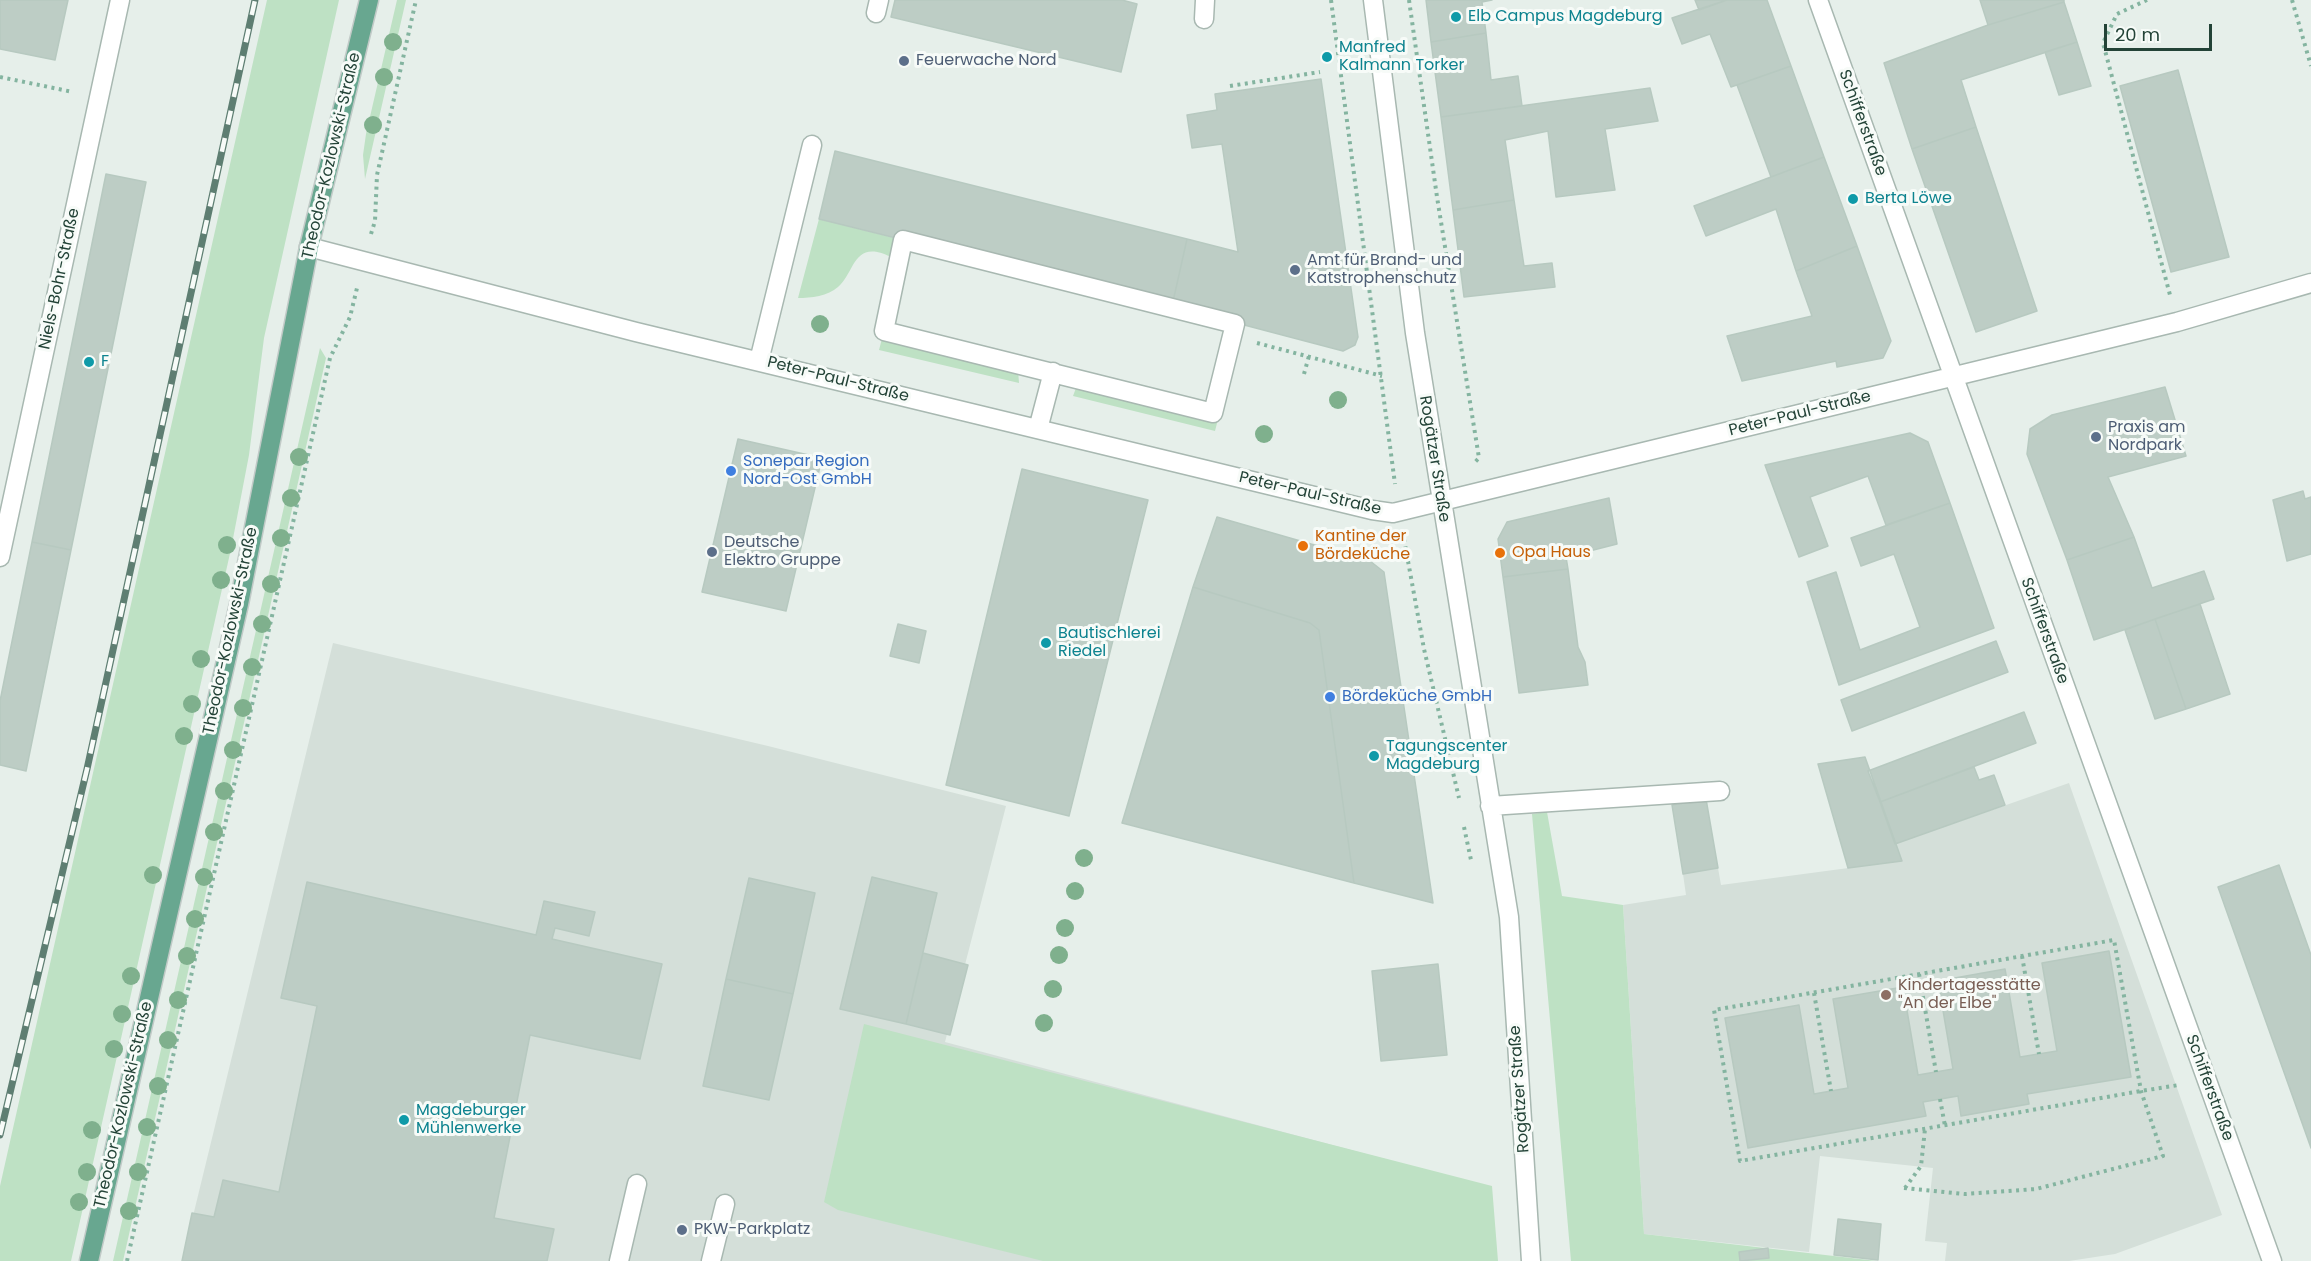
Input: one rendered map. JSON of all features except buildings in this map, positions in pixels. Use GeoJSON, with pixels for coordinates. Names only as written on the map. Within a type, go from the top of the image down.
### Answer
{"type":"FeatureCollection","features":[{"type":"Feature","properties":{"kind":"main road","name":"Theodor-Kozlowski-Straße"},"geometry":{"type":"LineString","coordinates":[[89,1261],[238,604],[309,247],[369,0]]}},
{"type":"Feature","properties":{"kind":"street","name":"Niels-Bohr-Straße"},"geometry":{"type":"LineString","coordinates":[[0,557],[120,0]]}},
{"type":"Feature","properties":{"kind":"street"},"geometry":{"type":"LineString","coordinates":[[1204,19],[1205,0]]}},
{"type":"Feature","properties":{"kind":"street","name":"Rogätzer Straße"},"geometry":{"type":"LineString","coordinates":[[1373,0],[1415,333],[1440,501],[1509,917],[1531,1261]]}},
{"type":"Feature","properties":{"kind":"street","name":"Schifferstraße"},"geometry":{"type":"LineString","coordinates":[[1818,0],[2272,1261]]}},
{"type":"Feature","properties":{"kind":"street"},"geometry":{"type":"LineString","coordinates":[[759,361],[812,145]]}},
{"type":"Feature","properties":{"kind":"street"},"geometry":{"type":"LineString","coordinates":[[903,240],[1235,324],[1213,413],[1053,372],[884,331],[903,240]]}},
{"type":"Feature","properties":{"kind":"street","name":"Peter-Paul-Straße"},"geometry":{"type":"LineString","coordinates":[[309,247],[636,332],[1372,510],[1393,513],[1953,378],[2177,322],[2311,284]]}},
{"type":"Feature","properties":{"kind":"street"},"geometry":{"type":"LineString","coordinates":[[1038,429],[1053,372]]}},
{"type":"Feature","properties":{"kind":"street"},"geometry":{"type":"LineString","coordinates":[[1490,806],[1720,791]]}},
{"type":"Feature","properties":{"kind":"street"},"geometry":{"type":"LineString","coordinates":[[619,1261],[638,1184]]}},
{"type":"Feature","properties":{"kind":"street"},"geometry":{"type":"LineString","coordinates":[[711,1261],[725,1204]]}},
{"type":"Feature","properties":{"kind":"path"},"geometry":{"type":"LineString","coordinates":[[375,221],[377,175],[416,0]]}},
{"type":"Feature","properties":{"kind":"path"},"geometry":{"type":"LineString","coordinates":[[1331,0],[1392,460]]}},
{"type":"Feature","properties":{"kind":"path"},"geometry":{"type":"LineString","coordinates":[[1409,0],[1437,197],[1479,458]]}},
{"type":"Feature","properties":{"kind":"path"},"geometry":{"type":"LineString","coordinates":[[2147,0],[2117,14],[2103,43],[2177,322]]}},
{"type":"Feature","properties":{"kind":"path"},"geometry":{"type":"LineString","coordinates":[[2292,0],[2311,66]]}},
{"type":"Feature","properties":{"kind":"path"},"geometry":{"type":"LineString","coordinates":[[1230,86],[1320,72]]}},
{"type":"Feature","properties":{"kind":"path"},"geometry":{"type":"LineString","coordinates":[[0,77],[99,98]]}},
{"type":"Feature","properties":{"kind":"path"},"geometry":{"type":"LineString","coordinates":[[127,1261],[330,358],[352,309]]}},
{"type":"Feature","properties":{"kind":"path"},"geometry":{"type":"LineString","coordinates":[[1247,341],[1382,376]]}},
{"type":"Feature","properties":{"kind":"path"},"geometry":{"type":"LineString","coordinates":[[1304,374],[1309,356]]}},
{"type":"Feature","properties":{"kind":"path"},"geometry":{"type":"LineString","coordinates":[[1407,562],[1424,649],[1460,799]]}},
{"type":"Feature","properties":{"kind":"path"},"geometry":{"type":"LineString","coordinates":[[1463,822],[1468,855],[1474,864]]}},
{"type":"Feature","properties":{"kind":"path"},"geometry":{"type":"LineString","coordinates":[[1925,1129],[1921,1166],[1904,1188],[1965,1194],[2036,1189],[2163,1156],[2141,1091],[2114,940],[1714,1010],[1740,1161],[1925,1129],[1945,1126],[2141,1091],[2206,1080]]}},
{"type":"Feature","properties":{"kind":"path"},"geometry":{"type":"LineString","coordinates":[[2022,956],[2039,1054]]}},
{"type":"Feature","properties":{"kind":"path"},"geometry":{"type":"LineString","coordinates":[[1919,974],[1936,1072]]}},
{"type":"Feature","properties":{"kind":"path"},"geometry":{"type":"LineString","coordinates":[[1814,993],[1831,1090]]}},
{"type":"Feature","properties":{"kind":"path"},"geometry":{"type":"LineString","coordinates":[[1940,1099],[1945,1126]]}},
{"type":"Feature","properties":{"kind":"shaded area","name":"Magdeburger Mühlenwerke"},"geometry":{"type":"Polygon","coordinates":[[[333,643],[768,746],[1006,806],[945,1042],[1449,1176],[1454,1261],[182,1261],[333,643]]]}},
{"type":"Feature","properties":{"kind":"shaded area","name":"Kindertagesstätte \"An der Elbe\""},"geometry":{"type":"Polygon","coordinates":[[[2069,783],[2222,1215],[2115,1254],[2069,1261],[1945,1261],[1947,1243],[1925,1241],[1933,1168],[1820,1156],[1809,1252],[1644,1234],[1623,905],[1686,895],[1683,874],[1718,868],[1721,885],[1901,861],[1895,844],[2069,783]]]}},
{"type":"Feature","properties":{"kind":"green space"},"geometry":{"type":"Polygon","coordinates":[[[267,0],[339,0],[264,338],[249,455],[231,549],[71,1261],[0,1261],[0,1186],[267,0]]]}},
{"type":"Feature","properties":{"kind":"green space"},"geometry":{"type":"Polygon","coordinates":[[[397,0],[406,0],[365,179],[363,155],[366,134],[397,0]]]}},
{"type":"Feature","properties":{"kind":"green space"},"geometry":{"type":"Polygon","coordinates":[[[819,219],[903,240],[891,257],[879,252],[862,254],[844,281],[829,293],[798,298],[819,219]]]}},
{"type":"Feature","properties":{"kind":"green space"},"geometry":{"type":"Polygon","coordinates":[[[1242,326],[1215,431],[1073,396],[1076,388],[1213,413],[1242,326]]]}},
{"type":"Feature","properties":{"kind":"green space"},"geometry":{"type":"Polygon","coordinates":[[[884,331],[1018,370],[1019,383],[879,350],[884,331]]]}},
{"type":"Feature","properties":{"kind":"green space"},"geometry":{"type":"Polygon","coordinates":[[[320,348],[326,358],[123,1261],[113,1261],[320,348]]]}},
{"type":"Feature","properties":{"kind":"green space"},"geometry":{"type":"Polygon","coordinates":[[[1547,812],[1562,896],[1623,905],[1644,1234],[1877,1261],[1571,1261],[1532,814],[1547,812]]]}},
{"type":"Feature","properties":{"kind":"green space"},"geometry":{"type":"Polygon","coordinates":[[[864,1024],[1492,1186],[1498,1261],[1043,1261],[838,1210],[824,1202],[864,1024]]]}},
{"type":"Feature","properties":{"kind":"railway"},"geometry":{"type":"LineString","coordinates":[[0,1135],[87,769],[255,0]]}},
{"type":"Feature","properties":{"kind":"place","name":"Elb Campus Magdeburg"},"geometry":{"type":"Point","coordinates":[1456,17]}},
{"type":"Feature","properties":{"kind":"place","name":"Manfred Kalmann Torker"},"geometry":{"type":"Point","coordinates":[1327,57]}},
{"type":"Feature","properties":{"kind":"place","name":"Feuerwache Nord"},"geometry":{"type":"Point","coordinates":[904,61]}},
{"type":"Feature","properties":{"kind":"place","name":"Berta Löwe"},"geometry":{"type":"Point","coordinates":[1853,199]}},
{"type":"Feature","properties":{"kind":"place","name":"Amt für Brand- und Katstrophenschutz"},"geometry":{"type":"Point","coordinates":[1295,270]}},
{"type":"Feature","properties":{"kind":"place","name":"F"},"geometry":{"type":"Point","coordinates":[89,362]}},
{"type":"Feature","properties":{"kind":"place","name":"Praxis am Nordpark"},"geometry":{"type":"Point","coordinates":[2096,437]}},
{"type":"Feature","properties":{"kind":"place","name":"Sonepar Region Nord-Ost GmbH"},"geometry":{"type":"Point","coordinates":[731,471]}},
{"type":"Feature","properties":{"kind":"place","name":"Kantine der Bördeküche"},"geometry":{"type":"Point","coordinates":[1303,546]}},
{"type":"Feature","properties":{"kind":"place","name":"Deutsche Elektro Gruppe"},"geometry":{"type":"Point","coordinates":[712,552]}},
{"type":"Feature","properties":{"kind":"place","name":"Opa Haus"},"geometry":{"type":"Point","coordinates":[1500,553]}},
{"type":"Feature","properties":{"kind":"place","name":"Bautischlerei Riedel"},"geometry":{"type":"Point","coordinates":[1046,643]}},
{"type":"Feature","properties":{"kind":"place","name":"Bördeküche GmbH"},"geometry":{"type":"Point","coordinates":[1330,697]}},
{"type":"Feature","properties":{"kind":"place","name":"Tagungscenter Magdeburg"},"geometry":{"type":"Point","coordinates":[1374,756]}},
{"type":"Feature","properties":{"kind":"place","name":"Kindertagesstätte \"An der Elbe\""},"geometry":{"type":"Point","coordinates":[1886,995]}},
{"type":"Feature","properties":{"kind":"place","name":"Magdeburger Mühlenwerke"},"geometry":{"type":"Point","coordinates":[404,1120]}},
{"type":"Feature","properties":{"kind":"place","name":"PKW-Parkplatz"},"geometry":{"type":"Point","coordinates":[682,1230]}}]}
